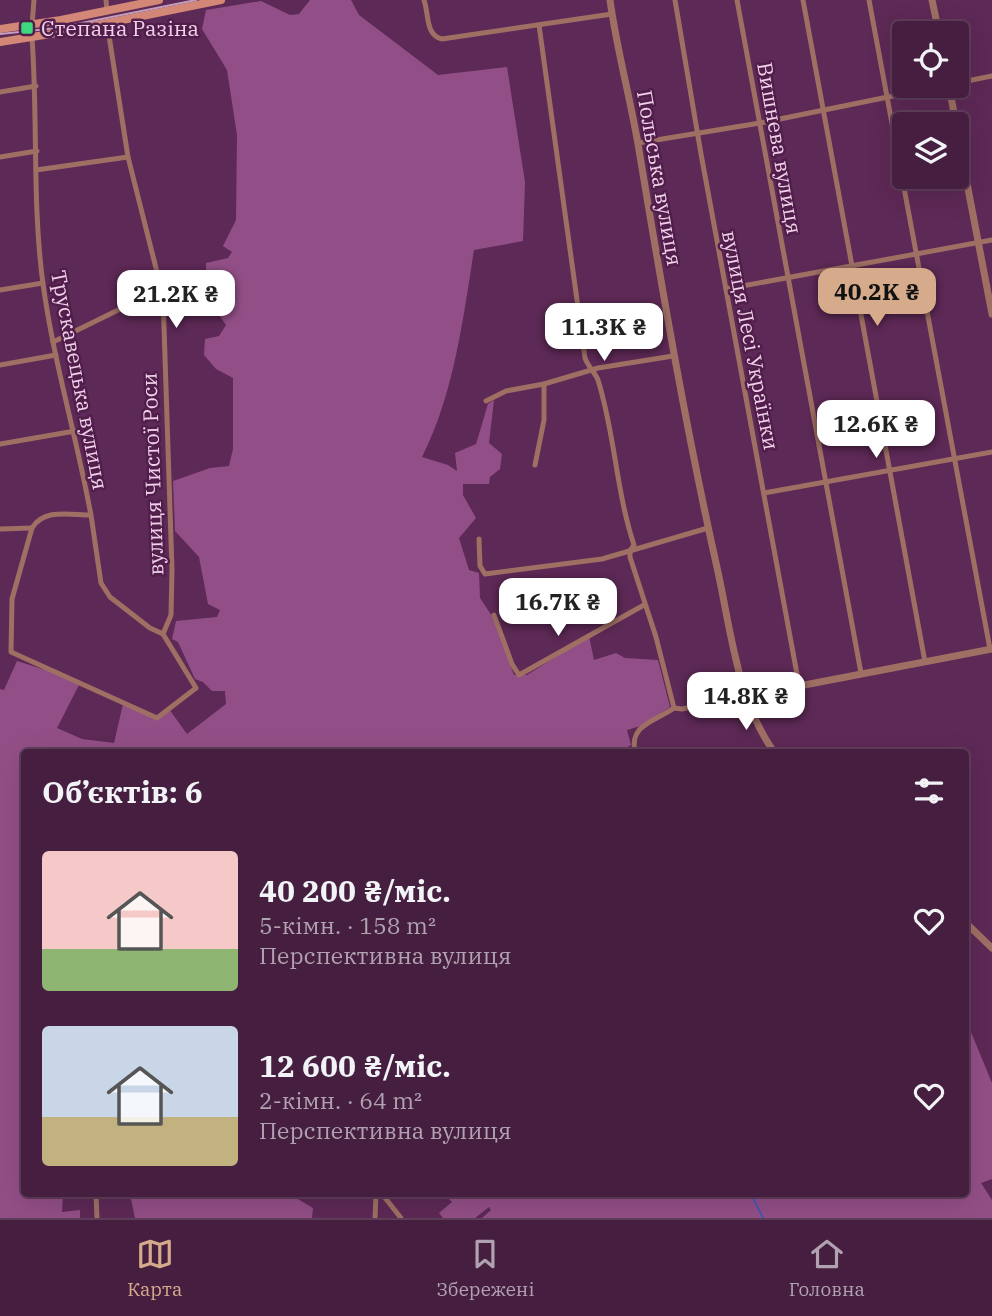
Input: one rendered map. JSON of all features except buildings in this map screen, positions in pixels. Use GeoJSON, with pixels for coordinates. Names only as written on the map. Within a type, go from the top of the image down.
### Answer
{"type":"FeatureCollection","features":[{"type":"Feature","properties":{"kind":"main road"},"geometry":{"type":"LineString","coordinates":[[0,29],[159,0]]}},
{"type":"Feature","properties":{"kind":"main road"},"geometry":{"type":"LineString","coordinates":[[0,42],[220,0]]}},
{"type":"Feature","properties":{"kind":"street"},"geometry":{"type":"LineString","coordinates":[[32,25],[34,0]]}},
{"type":"Feature","properties":{"kind":"street"},"geometry":{"type":"LineString","coordinates":[[106,0],[107,11]]}},
{"type":"Feature","properties":{"kind":"street"},"geometry":{"type":"LineString","coordinates":[[424,0],[431,32],[442,39],[612,14]]}},
{"type":"Feature","properties":{"kind":"street","name":"Польська вулиця"},"geometry":{"type":"LineString","coordinates":[[610,0],[638,143],[673,356],[708,528],[747,696],[760,730],[773,749]]}},
{"type":"Feature","properties":{"kind":"street","name":"вулиця Лесі Українки"},"geometry":{"type":"LineString","coordinates":[[675,0],[799,685]]}},
{"type":"Feature","properties":{"kind":"street","name":"Вишнева вулиця"},"geometry":{"type":"LineString","coordinates":[[737,0],[861,673]]}},
{"type":"Feature","properties":{"kind":"street"},"geometry":{"type":"LineString","coordinates":[[803,0],[925,662]]}},
{"type":"Feature","properties":{"kind":"street"},"geometry":{"type":"LineString","coordinates":[[635,749],[633,737],[637,730],[674,708],[682,709],[991,649],[869,0]]}},
{"type":"Feature","properties":{"kind":"street"},"geometry":{"type":"LineString","coordinates":[[932,0],[936,21]]}},
{"type":"Feature","properties":{"kind":"street","name":"вулиця Чистої Роси"},"geometry":{"type":"LineString","coordinates":[[107,23],[128,157],[161,289],[172,570],[171,615],[163,634]]}},
{"type":"Feature","properties":{"kind":"street"},"geometry":{"type":"LineString","coordinates":[[539,26],[585,358],[597,376],[603,400],[634,545],[629,551]]}},
{"type":"Feature","properties":{"kind":"street","name":"Трускавецька вулиця"},"geometry":{"type":"LineString","coordinates":[[32,38],[43,284],[53,342],[75,431],[101,583],[110,597],[150,628],[163,634],[196,688],[157,718],[11,652],[12,600],[32,528]]}},
{"type":"Feature","properties":{"kind":"street"},"geometry":{"type":"LineString","coordinates":[[969,81],[992,76]]}},
{"type":"Feature","properties":{"kind":"street"},"geometry":{"type":"LineString","coordinates":[[0,92],[36,86]]}},
{"type":"Feature","properties":{"kind":"street"},"geometry":{"type":"LineString","coordinates":[[638,143],[760,123],[892,94]]}},
{"type":"Feature","properties":{"kind":"street"},"geometry":{"type":"LineString","coordinates":[[0,157],[37,151]]}},
{"type":"Feature","properties":{"kind":"street"},"geometry":{"type":"LineString","coordinates":[[36,170],[128,157]]}},
{"type":"Feature","properties":{"kind":"street"},"geometry":{"type":"LineString","coordinates":[[968,189],[992,314]]}},
{"type":"Feature","properties":{"kind":"street"},"geometry":{"type":"LineString","coordinates":[[726,289],[992,240]]}},
{"type":"Feature","properties":{"kind":"street"},"geometry":{"type":"LineString","coordinates":[[0,290],[43,284]]}},
{"type":"Feature","properties":{"kind":"street"},"geometry":{"type":"LineString","coordinates":[[53,342],[161,289]]}},
{"type":"Feature","properties":{"kind":"street"},"geometry":{"type":"LineString","coordinates":[[0,365],[57,355]]}},
{"type":"Feature","properties":{"kind":"street"},"geometry":{"type":"LineString","coordinates":[[486,401],[506,391],[673,356]]}},
{"type":"Feature","properties":{"kind":"street"},"geometry":{"type":"LineString","coordinates":[[535,465],[544,420],[544,384]]}},
{"type":"Feature","properties":{"kind":"street"},"geometry":{"type":"LineString","coordinates":[[0,444],[75,431]]}},
{"type":"Feature","properties":{"kind":"street"},"geometry":{"type":"LineString","coordinates":[[764,493],[992,452]]}},
{"type":"Feature","properties":{"kind":"street"},"geometry":{"type":"LineString","coordinates":[[0,529],[32,528],[38,519],[50,514],[91,515]]}},
{"type":"Feature","properties":{"kind":"street"},"geometry":{"type":"LineString","coordinates":[[479,539],[480,566],[485,574],[582,564],[708,528]]}},
{"type":"Feature","properties":{"kind":"street"},"geometry":{"type":"LineString","coordinates":[[629,551],[674,708]]}},
{"type":"Feature","properties":{"kind":"street"},"geometry":{"type":"LineString","coordinates":[[494,615],[512,664],[519,675],[645,605]]}},
{"type":"Feature","properties":{"kind":"street"},"geometry":{"type":"LineString","coordinates":[[969,926],[992,948]]}},
{"type":"Feature","properties":{"kind":"street"},"geometry":{"type":"LineString","coordinates":[[96,1197],[97,1218]]}},
{"type":"Feature","properties":{"kind":"street"},"geometry":{"type":"LineString","coordinates":[[375,1218],[376,1197]]}},
{"type":"Feature","properties":{"kind":"street"},"geometry":{"type":"LineString","coordinates":[[384,1197],[401,1218]]}},
{"type":"Feature","properties":{"kind":"shaded area"},"geometry":{"type":"Polygon","coordinates":[[[310,0],[351,0],[359,15],[438,75],[507,67],[525,182],[523,241],[474,250],[450,382],[422,457],[448,465],[457,471],[455,453],[476,444],[488,404],[494,400],[489,443],[502,454],[500,469],[490,477],[489,484],[463,484],[463,495],[476,518],[459,538],[469,570],[479,573],[480,598],[492,616],[514,675],[527,675],[589,636],[594,660],[616,653],[625,658],[658,660],[670,707],[644,725],[627,730],[631,745],[624,749],[21,749],[21,1197],[63,1197],[62,1212],[80,1210],[80,1218],[0,1218],[0,689],[4,690],[17,661],[81,681],[57,728],[82,739],[114,743],[123,704],[157,718],[169,709],[187,734],[226,704],[225,691],[212,691],[203,682],[195,679],[178,642],[172,639],[176,621],[217,617],[220,610],[208,604],[199,557],[175,531],[173,481],[210,468],[229,466],[233,449],[233,378],[216,369],[204,355],[205,339],[219,336],[226,325],[202,291],[208,289],[219,293],[227,284],[227,278],[206,271],[206,263],[228,258],[232,252],[223,246],[236,220],[237,135],[227,70],[202,29],[206,10],[261,1],[290,15],[299,14],[310,0]]]}},
{"type":"Feature","properties":{"kind":"shaded area"},"geometry":{"type":"Polygon","coordinates":[[[969,1027],[992,1083],[992,1179],[981,1183],[992,1200],[992,1218],[482,1218],[491,1210],[489,1207],[475,1218],[443,1218],[439,1213],[452,1202],[447,1197],[969,1197],[969,1027]]]}},
{"type":"Feature","properties":{"kind":"shaded area"},"geometry":{"type":"Polygon","coordinates":[[[131,1197],[294,1197],[313,1208],[312,1218],[135,1218],[131,1197]]]}},
{"type":"Feature","properties":{"kind":"waterway"},"geometry":{"type":"LineString","coordinates":[[752,1197],[763,1218]]}},
{"type":"Feature","properties":{"kind":"tram line"},"geometry":{"type":"LineString","coordinates":[[0,34],[57,28],[196,0]]}},
{"type":"Feature","properties":{"kind":"place","name":"Степана Разіна"},"geometry":{"type":"Point","coordinates":[27,28]}}]}
